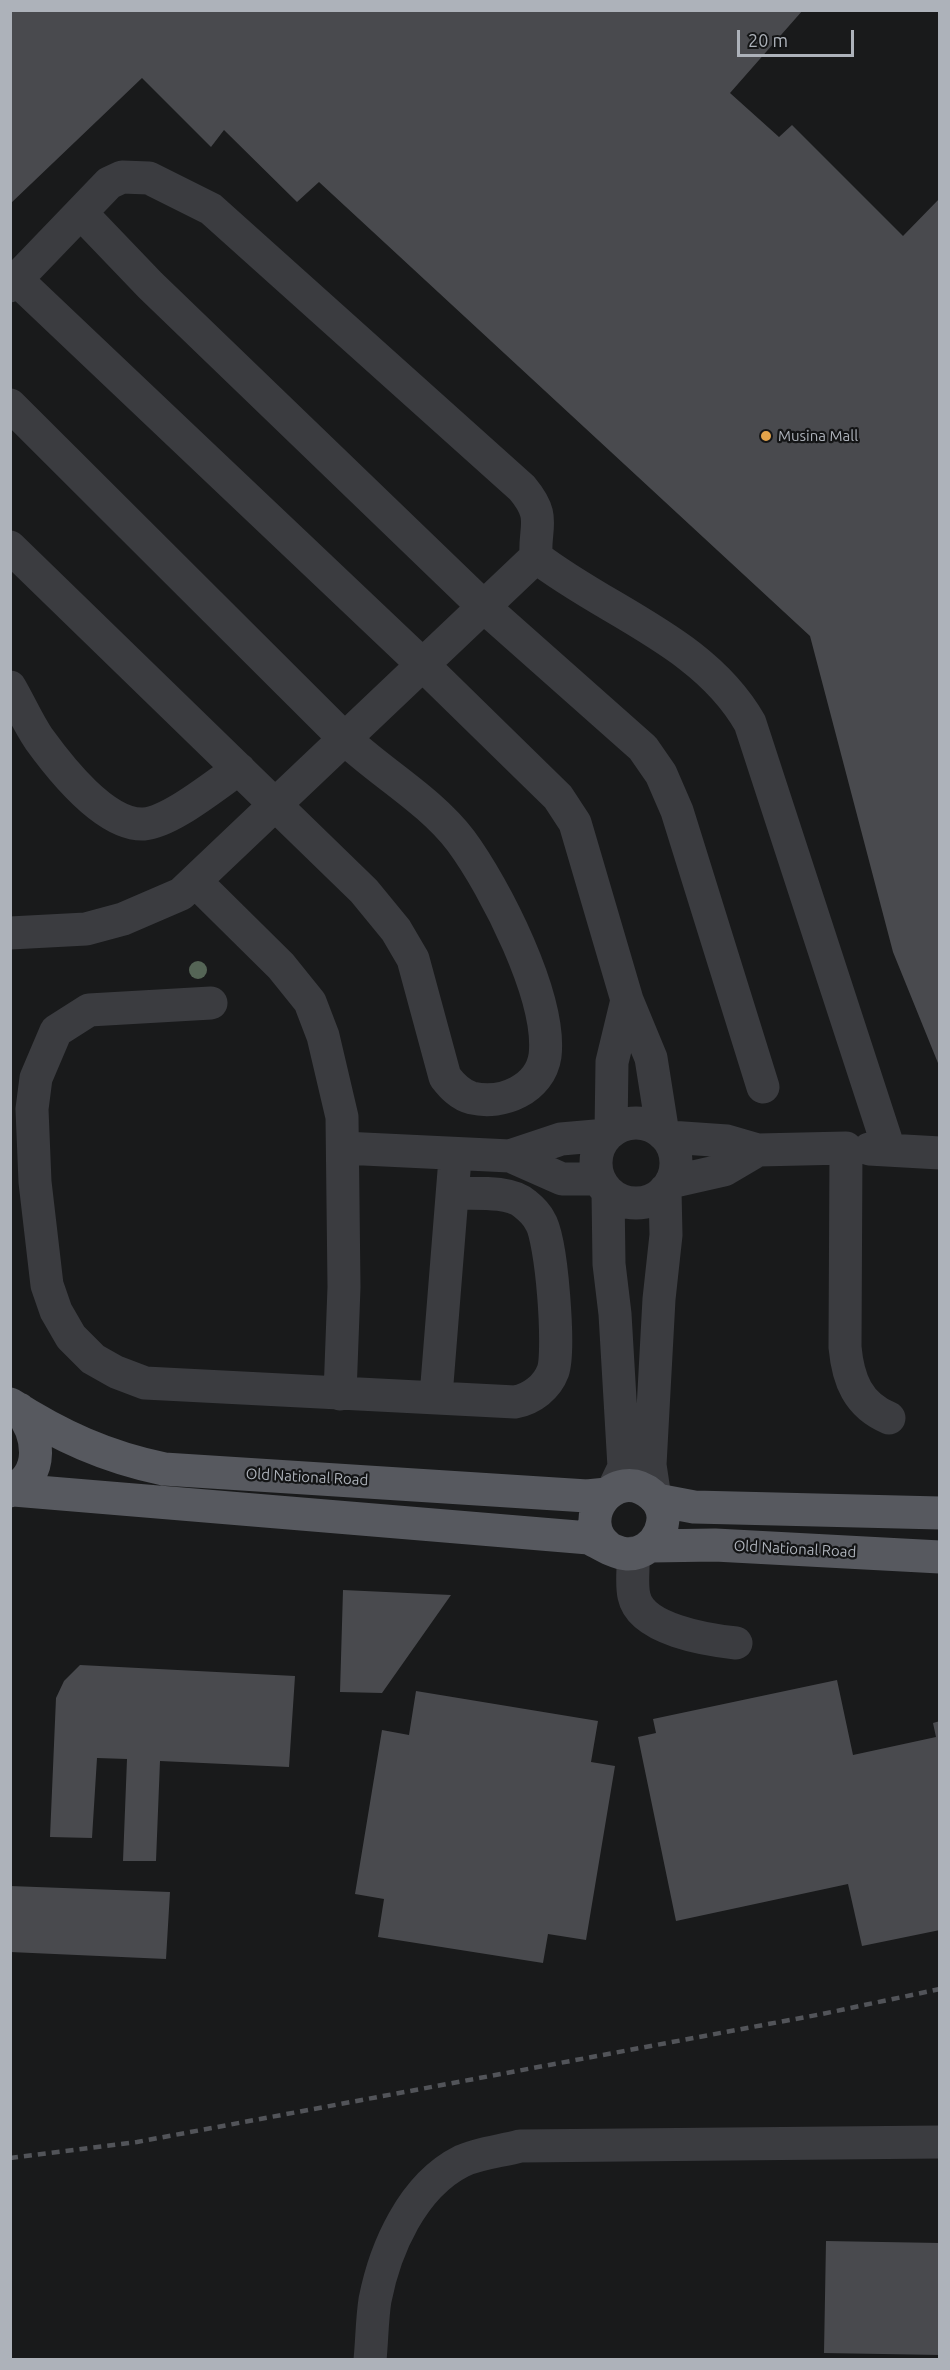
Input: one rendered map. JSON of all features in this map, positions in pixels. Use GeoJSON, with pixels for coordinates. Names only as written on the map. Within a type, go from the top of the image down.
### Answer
{"type":"FeatureCollection","features":[{"type":"Feature","properties":{"kind":"main road","name":"Old National Road"},"geometry":{"type":"LineString","coordinates":[[15,1407],[78,1442],[122,1460],[164,1469],[586,1496],[632,1485],[645,1489],[656,1499],[694,1507],[939,1513]]}},
{"type":"Feature","properties":{"kind":"main road","name":"Old National Road"},"geometry":{"type":"LineString","coordinates":[[12,1491],[28,1477],[35,1460],[36,1442],[30,1424],[15,1407]]}},
{"type":"Feature","properties":{"kind":"main road","name":"Old National Road"},"geometry":{"type":"LineString","coordinates":[[12,1491],[589,1538],[631,1549],[715,1545],[939,1557]]}},
{"type":"Feature","properties":{"kind":"main road"},"geometry":{"type":"LineString","coordinates":[[610,1492],[599,1504],[595,1517],[597,1531],[631,1549],[660,1535],[663,1523],[656,1499]]}},
{"type":"Feature","properties":{"kind":"street"},"geometry":{"type":"LineString","coordinates":[[10,933],[86,929],[123,919],[181,894],[423,665],[536,557],[539,527],[535,504],[522,488],[211,209],[194,198],[150,178],[133,176],[109,183],[14,283],[423,665],[540,777],[575,823],[627,1000],[651,1058],[666,1136],[676,1162],[668,1186],[666,1235],[659,1299],[650,1465],[656,1499]]}},
{"type":"Feature","properties":{"kind":"street"},"geometry":{"type":"LineString","coordinates":[[81,213],[150,285],[484,607],[642,748],[661,774],[677,811],[763,1086]]}},
{"type":"Feature","properties":{"kind":"street"},"geometry":{"type":"LineString","coordinates":[[10,405],[345,739],[428,808],[459,840],[483,876],[527,968],[541,1006],[545,1054],[541,1071],[529,1087],[516,1094],[489,1098],[472,1098],[455,1089],[445,1077],[413,959],[396,930],[364,891],[10,547]]}},
{"type":"Feature","properties":{"kind":"street"},"geometry":{"type":"LineString","coordinates":[[536,557],[612,608],[649,626],[718,682],[738,703],[750,723],[889,1149]]}},
{"type":"Feature","properties":{"kind":"street"},"geometry":{"type":"LineString","coordinates":[[10,687],[39,738],[79,787],[113,817],[144,824],[175,812],[239,769]]}},
{"type":"Feature","properties":{"kind":"street"},"geometry":{"type":"LineString","coordinates":[[195,881],[281,966],[310,1002],[323,1036],[339,1105],[343,1148],[344,1287],[340,1394]]}},
{"type":"Feature","properties":{"kind":"street"},"geometry":{"type":"LineString","coordinates":[[609,1134],[612,1062],[627,1000]]}},
{"type":"Feature","properties":{"kind":"street"},"geometry":{"type":"LineString","coordinates":[[211,1002],[89,1010],[56,1031],[36,1078],[32,1109],[35,1182],[47,1285],[56,1311],[71,1337],[93,1359],[116,1372],[145,1383],[522,1401],[531,1397],[550,1379],[555,1360],[550,1249],[541,1222],[524,1202],[506,1196],[453,1193]]}},
{"type":"Feature","properties":{"kind":"street"},"geometry":{"type":"LineString","coordinates":[[610,1492],[624,1467],[604,1186],[596,1164],[598,1149],[609,1134],[620,1126],[635,1123],[650,1125],[666,1136],[727,1141],[758,1150],[846,1148],[939,1153]]}},
{"type":"Feature","properties":{"kind":"street"},"geometry":{"type":"LineString","coordinates":[[510,1156],[561,1138],[609,1134]]}},
{"type":"Feature","properties":{"kind":"street"},"geometry":{"type":"LineString","coordinates":[[343,1148],[510,1156],[562,1179],[604,1186],[621,1200],[637,1203],[652,1199],[668,1186],[724,1170],[758,1150]]}},
{"type":"Feature","properties":{"kind":"street"},"geometry":{"type":"LineString","coordinates":[[846,1148],[845,1347],[849,1377],[865,1403],[876,1412],[890,1418]]}},
{"type":"Feature","properties":{"kind":"street"},"geometry":{"type":"LineString","coordinates":[[435,1396],[456,1153]]}},
{"type":"Feature","properties":{"kind":"street"},"geometry":{"type":"LineString","coordinates":[[631,1549],[634,1596],[643,1613],[660,1624],[704,1639],[736,1643]]}},
{"type":"Feature","properties":{"kind":"street"},"geometry":{"type":"LineString","coordinates":[[370,2360],[375,2301],[386,2260],[404,2220],[427,2188],[462,2161],[519,2146],[939,2142]]}},
{"type":"Feature","properties":{"kind":"building","name":"Musina Mall"},"geometry":{"type":"Polygon","coordinates":[[[10,10],[803,10],[730,93],[779,137],[792,125],[903,236],[940,198],[940,1068],[893,952],[810,636],[319,182],[297,202],[224,130],[211,147],[142,78],[10,204],[10,10]]]}},
{"type":"Feature","properties":{"kind":"building"},"geometry":{"type":"Polygon","coordinates":[[[343,1590],[451,1595],[382,1693],[340,1692],[343,1590]]]}},
{"type":"Feature","properties":{"kind":"building"},"geometry":{"type":"Polygon","coordinates":[[[80,1665],[295,1676],[289,1767],[160,1761],[156,1861],[123,1861],[127,1759],[97,1758],[92,1838],[50,1837],[56,1698],[64,1681],[80,1665]]]}},
{"type":"Feature","properties":{"kind":"building"},"geometry":{"type":"Polygon","coordinates":[[[837,1680],[853,1755],[936,1737],[933,1723],[940,1721],[940,1930],[862,1946],[848,1884],[676,1921],[638,1737],[656,1733],[653,1719],[837,1680]]]}},
{"type":"Feature","properties":{"kind":"building"},"geometry":{"type":"Polygon","coordinates":[[[416,1691],[598,1721],[591,1762],[615,1766],[586,1940],[548,1934],[543,1963],[378,1937],[384,1899],[355,1894],[382,1730],[409,1735],[416,1691]]]}},
{"type":"Feature","properties":{"kind":"building"},"geometry":{"type":"Polygon","coordinates":[[[10,1886],[170,1892],[166,1959],[10,1952],[10,1886]]]}},
{"type":"Feature","properties":{"kind":"building"},"geometry":{"type":"Polygon","coordinates":[[[826,2241],[940,2243],[940,2355],[824,2353],[826,2241]]]}},
{"type":"Feature","properties":{"kind":"railway"},"geometry":{"type":"LineString","coordinates":[[10,2158],[137,2142],[822,2014],[940,1989]]}},
{"type":"Feature","properties":{"kind":"place","name":"Musina Mall"},"geometry":{"type":"Point","coordinates":[766,436]}}]}
